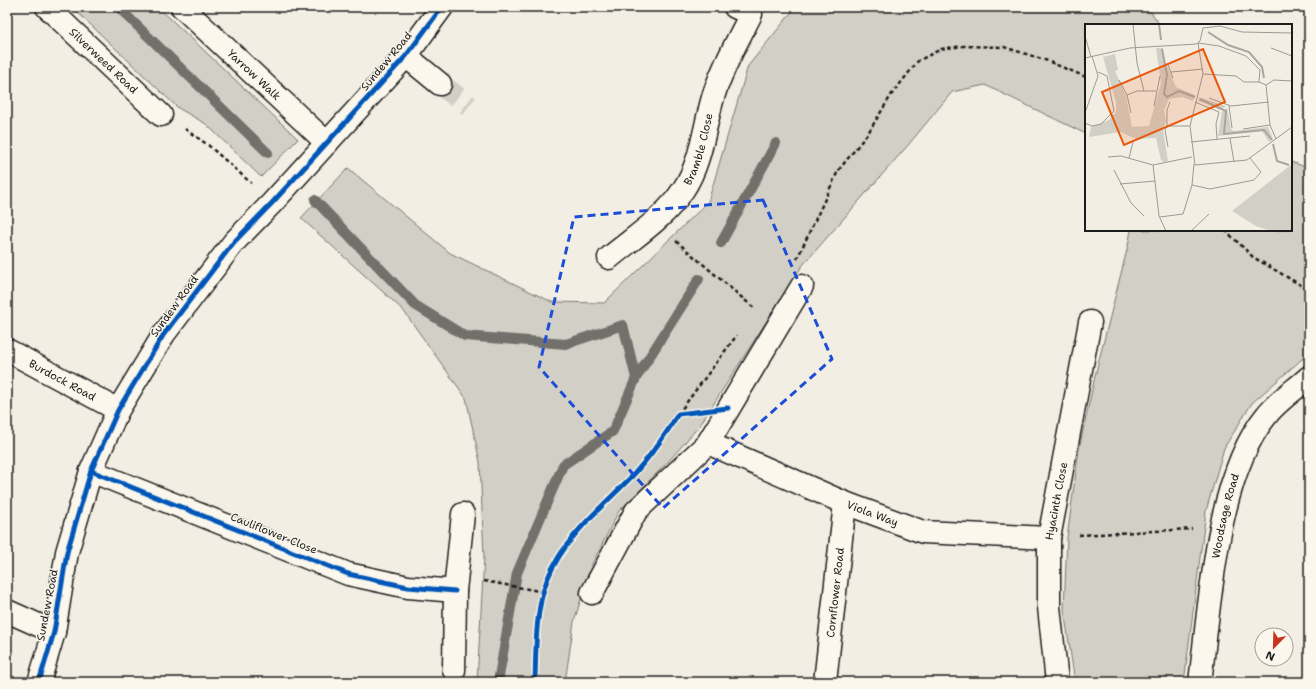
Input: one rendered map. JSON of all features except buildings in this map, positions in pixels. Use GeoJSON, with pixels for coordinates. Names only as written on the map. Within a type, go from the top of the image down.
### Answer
{"type":"FeatureCollection","features":[{"type":"Feature","properties":{"kind":"street","name":"Silverweed Road"},"geometry":{"type":"LineString","coordinates":[[47,7],[160,115]]}},
{"type":"Feature","properties":{"kind":"street","name":"Yarrow Walk"},"geometry":{"type":"LineString","coordinates":[[182,7],[327,143]]}},
{"type":"Feature","properties":{"kind":"street","name":"Sundew Road"},"geometry":{"type":"LineString","coordinates":[[39,682],[54,632],[67,552],[91,471],[118,410],[169,328],[234,242],[272,203],[406,56],[442,7]]}},
{"type":"Feature","properties":{"kind":"street","name":"Bramble Close"},"geometry":{"type":"LineString","coordinates":[[609,258],[654,222],[673,203],[684,189],[697,160],[722,71],[750,9]]}},
{"type":"Feature","properties":{"kind":"street"},"geometry":{"type":"LineString","coordinates":[[406,56],[440,84]]}},
{"type":"Feature","properties":{"kind":"street"},"geometry":{"type":"LineString","coordinates":[[592,593],[636,511],[708,443],[802,286]]}},
{"type":"Feature","properties":{"kind":"street","name":"Hyacinth Close"},"geometry":{"type":"LineString","coordinates":[[1057,682],[1049,607],[1049,538],[1090,322]]}},
{"type":"Feature","properties":{"kind":"street","name":"Burdock Road"},"geometry":{"type":"LineString","coordinates":[[7,350],[118,410]]}},
{"type":"Feature","properties":{"kind":"street","name":"Woodsage Road"},"geometry":{"type":"LineString","coordinates":[[1200,682],[1220,528],[1241,456],[1266,415],[1309,377]]}},
{"type":"Feature","properties":{"kind":"street","name":"Viola Way"},"geometry":{"type":"LineString","coordinates":[[708,443],[845,503],[923,532],[1049,538]]}},
{"type":"Feature","properties":{"kind":"street","name":"Cauliflower Close"},"geometry":{"type":"LineString","coordinates":[[91,471],[348,574],[408,587],[455,591]]}},
{"type":"Feature","properties":{"kind":"street","name":"Cornflower Road"},"geometry":{"type":"LineString","coordinates":[[825,682],[845,503]]}},
{"type":"Feature","properties":{"kind":"street"},"geometry":{"type":"LineString","coordinates":[[454,670],[455,591],[464,514]]}},
{"type":"Feature","properties":{"kind":"street"},"geometry":{"type":"LineString","coordinates":[[7,612],[54,632]]}},
{"type":"Feature","properties":{"kind":"path"},"geometry":{"type":"LineString","coordinates":[[793,264],[817,219],[838,171],[868,133],[892,94],[918,61],[941,49],[963,46],[1004,47],[1045,60],[1085,77]]}},
{"type":"Feature","properties":{"kind":"path"},"geometry":{"type":"LineString","coordinates":[[160,115],[188,130],[208,145],[272,203]]}},
{"type":"Feature","properties":{"kind":"path"},"geometry":{"type":"LineString","coordinates":[[654,222],[756,310]]}},
{"type":"Feature","properties":{"kind":"path"},"geometry":{"type":"LineString","coordinates":[[1226,231],[1252,257],[1309,290]]}},
{"type":"Feature","properties":{"kind":"path"},"geometry":{"type":"LineString","coordinates":[[674,421],[739,333]]}},
{"type":"Feature","properties":{"kind":"path"},"geometry":{"type":"LineString","coordinates":[[678,414],[685,414]]}},
{"type":"Feature","properties":{"kind":"path"},"geometry":{"type":"LineString","coordinates":[[1049,538],[1077,535],[1220,528]]}},
{"type":"Feature","properties":{"kind":"path"},"geometry":{"type":"LineString","coordinates":[[493,583],[537,590],[545,589],[543,598]]}},
{"type":"Feature","properties":{"kind":"highlighted area"},"geometry":{"type":"Polygon","coordinates":[[[763,200],[832,359],[663,508],[539,367],[574,217],[763,200]]]}},
{"type":"Feature","properties":{"kind":"shaded area"},"geometry":{"type":"Polygon","coordinates":[[[72,7],[158,7],[298,139],[261,177],[206,124],[178,108],[72,7]]]}},
{"type":"Feature","properties":{"kind":"shaded area"},"geometry":{"type":"Polygon","coordinates":[[[796,7],[1139,7],[1151,12],[1159,24],[1085,24],[1085,134],[985,85],[952,92],[909,144],[802,266],[700,425],[668,462],[619,511],[591,566],[574,622],[565,682],[477,682],[484,557],[480,462],[466,398],[403,310],[301,218],[348,168],[450,253],[552,302],[604,303],[708,202],[748,66],[796,7]]]}},
{"type":"Feature","properties":{"kind":"shaded area"},"geometry":{"type":"Polygon","coordinates":[[[1292,162],[1309,168],[1309,357],[1302,359],[1252,403],[1224,448],[1206,511],[1184,682],[1075,682],[1064,610],[1067,538],[1079,449],[1096,372],[1131,231],[1292,231],[1292,162]]]}},
{"type":"Feature","properties":{"kind":"waterway"},"geometry":{"type":"LineString","coordinates":[[118,7],[268,153]]}},
{"type":"Feature","properties":{"kind":"waterway"},"geometry":{"type":"LineString","coordinates":[[721,243],[776,143]]}},
{"type":"Feature","properties":{"kind":"waterway"},"geometry":{"type":"LineString","coordinates":[[315,200],[415,305],[465,336],[566,344],[623,325],[636,378],[613,431],[563,465],[517,573],[498,682]]}},
{"type":"Feature","properties":{"kind":"waterway"},"geometry":{"type":"LineString","coordinates":[[636,378],[699,279]]}},
{"type":"Feature","properties":{"kind":"tunnel"},"geometry":{"type":"LineString","coordinates":[[440,84],[469,106]]}},
{"type":"Feature","properties":{"kind":"cycle path"},"geometry":{"type":"LineString","coordinates":[[39,682],[54,632],[67,552],[91,471],[118,410],[164,334],[234,242],[272,203],[406,56],[442,7]]}},
{"type":"Feature","properties":{"kind":"cycle path"},"geometry":{"type":"LineString","coordinates":[[535,682],[536,643],[540,604],[547,580],[564,549],[586,522],[641,466],[658,445],[678,414],[728,408]]}},
{"type":"Feature","properties":{"kind":"cycle path"},"geometry":{"type":"LineString","coordinates":[[91,471],[348,574],[408,587],[455,591]]}}]}
